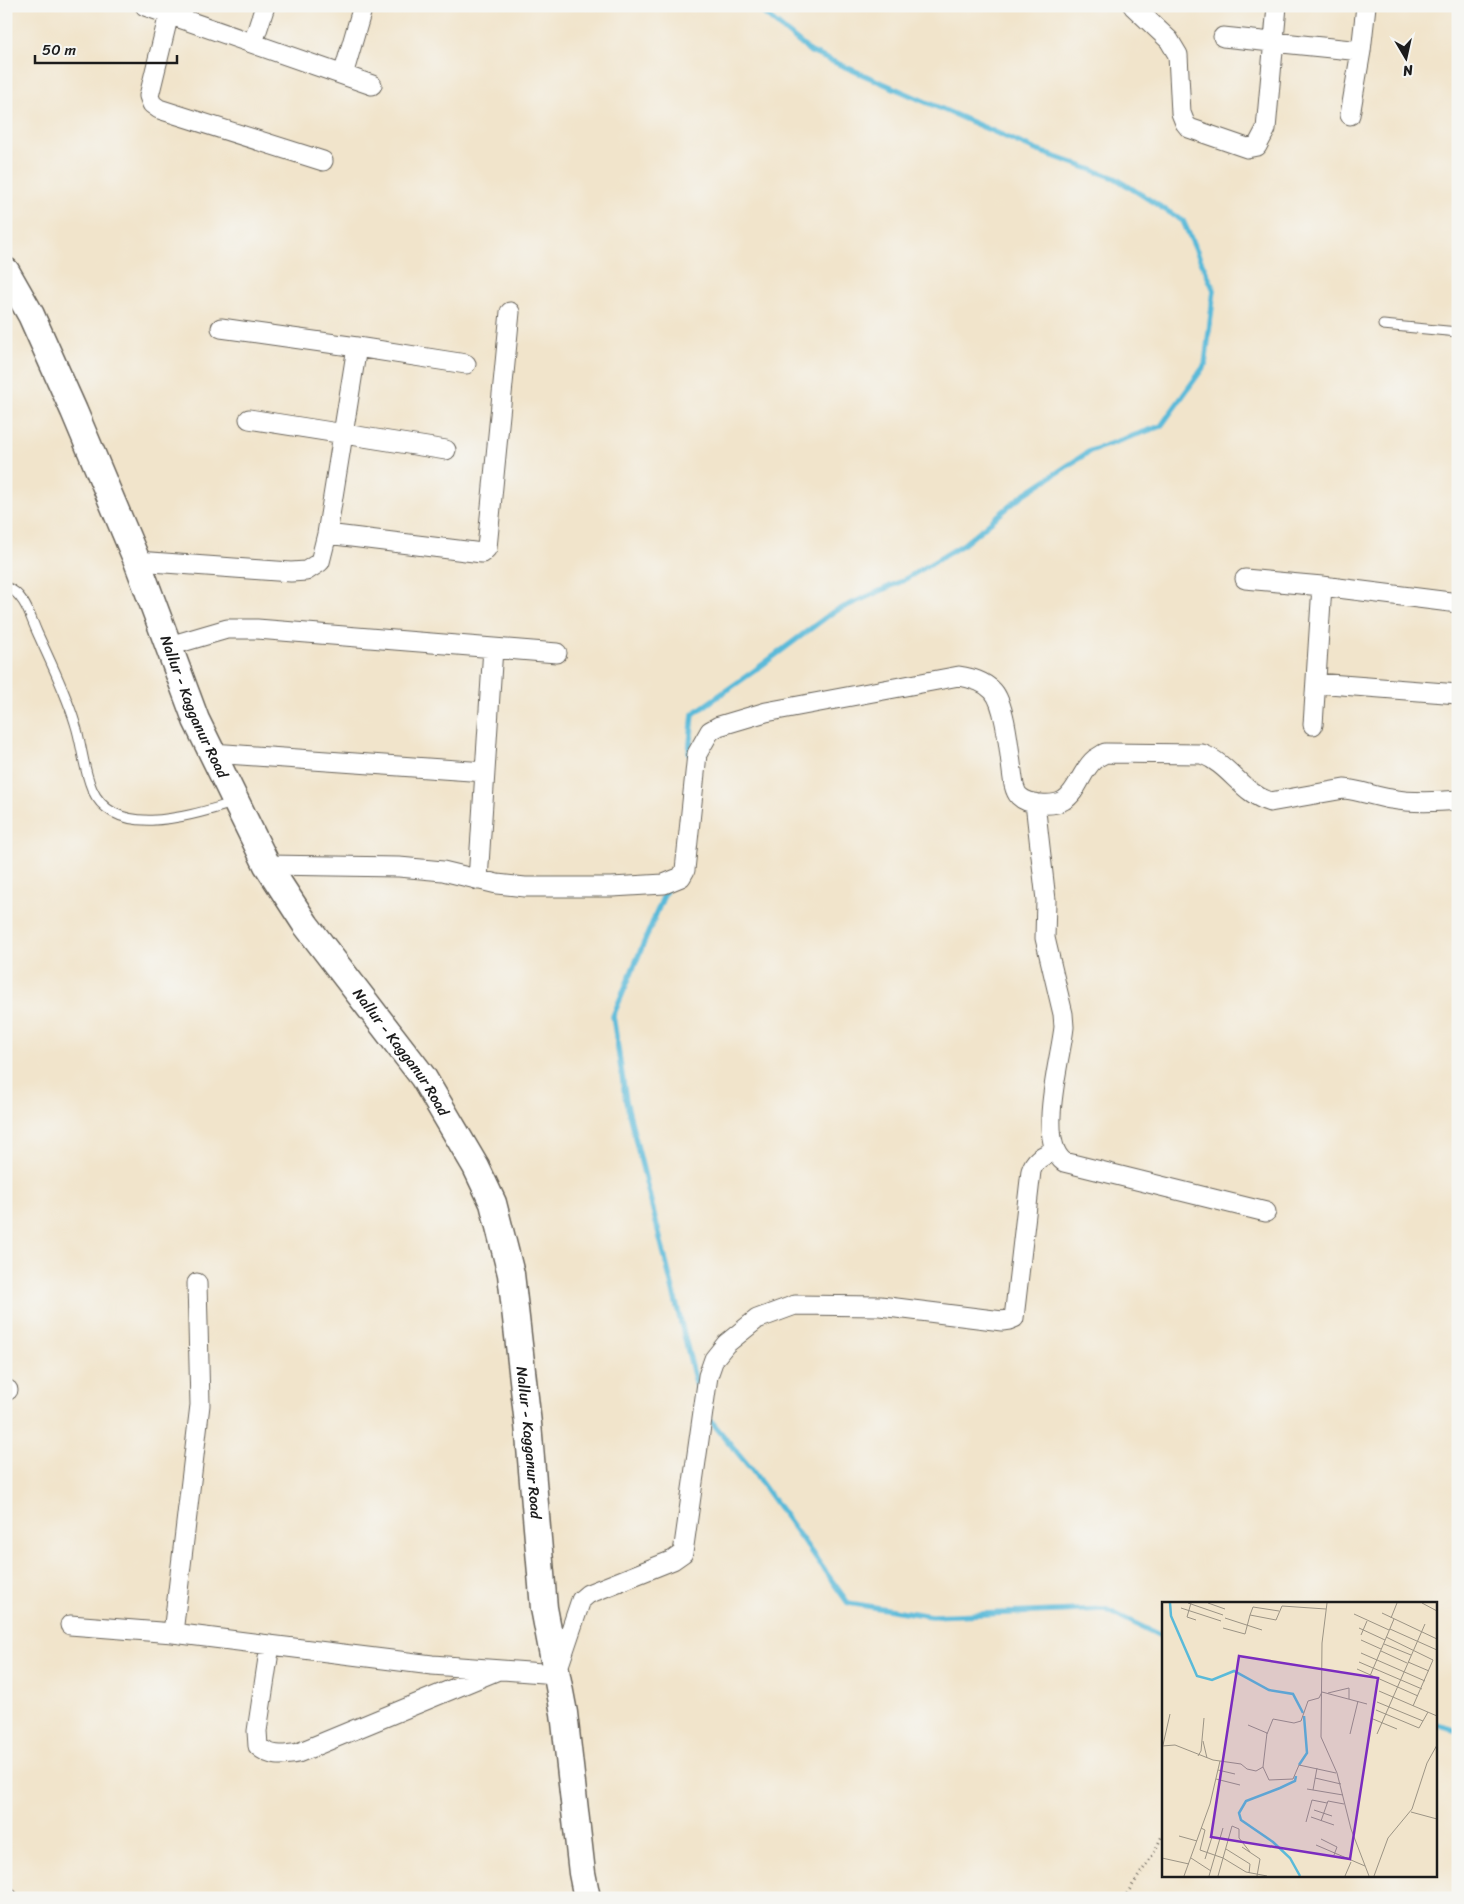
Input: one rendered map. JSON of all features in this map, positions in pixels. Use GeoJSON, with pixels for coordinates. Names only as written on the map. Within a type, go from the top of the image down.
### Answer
{"type":"FeatureCollection","features":[{"type":"Feature","properties":{"kind":"main road","name":"Nallur - Kagganur Road"},"geometry":{"type":"LineString","coordinates":[[6,271],[31,315],[74,411],[137,561],[196,720],[267,865],[306,925],[423,1077],[476,1167],[493,1203],[511,1274],[528,1424],[544,1608],[564,1713],[582,1873],[587,1898]]}},
{"type":"Feature","properties":{"kind":"street"},"geometry":{"type":"LineString","coordinates":[[145,6],[372,85]]}},
{"type":"Feature","properties":{"kind":"street"},"geometry":{"type":"LineString","coordinates":[[252,43],[265,6]]}},
{"type":"Feature","properties":{"kind":"street"},"geometry":{"type":"LineString","coordinates":[[342,75],[363,6]]}},
{"type":"Feature","properties":{"kind":"street"},"geometry":{"type":"LineString","coordinates":[[1133,6],[1169,40],[1178,56],[1181,113],[1189,128],[1247,148],[1257,146],[1266,129],[1277,6]]}},
{"type":"Feature","properties":{"kind":"street"},"geometry":{"type":"LineString","coordinates":[[1350,115],[1366,6]]}},
{"type":"Feature","properties":{"kind":"street"},"geometry":{"type":"LineString","coordinates":[[169,14],[150,96],[152,104],[159,109],[323,161]]}},
{"type":"Feature","properties":{"kind":"street"},"geometry":{"type":"LineString","coordinates":[[1223,36],[1361,50]]}},
{"type":"Feature","properties":{"kind":"street"},"geometry":{"type":"LineString","coordinates":[[327,534],[482,553],[487,548],[510,312]]}},
{"type":"Feature","properties":{"kind":"street"},"geometry":{"type":"LineString","coordinates":[[220,328],[357,346],[466,364]]}},
{"type":"Feature","properties":{"kind":"street"},"geometry":{"type":"LineString","coordinates":[[137,561],[306,571],[320,562],[327,534],[357,346]]}},
{"type":"Feature","properties":{"kind":"street"},"geometry":{"type":"LineString","coordinates":[[249,419],[446,450]]}},
{"type":"Feature","properties":{"kind":"street"},"geometry":{"type":"LineString","coordinates":[[1245,579],[1322,586],[1458,603]]}},
{"type":"Feature","properties":{"kind":"street"},"geometry":{"type":"LineString","coordinates":[[1313,725],[1322,586]]}},
{"type":"Feature","properties":{"kind":"street"},"geometry":{"type":"LineString","coordinates":[[169,646],[227,629],[257,629],[557,653]]}},
{"type":"Feature","properties":{"kind":"street"},"geometry":{"type":"LineString","coordinates":[[478,880],[493,648]]}},
{"type":"Feature","properties":{"kind":"street"},"geometry":{"type":"LineString","coordinates":[[267,865],[399,867],[443,870],[496,884],[525,887],[612,887],[664,884],[676,881],[685,870],[697,754],[702,742],[710,731],[719,726],[766,712],[958,676],[982,682],[994,692],[1002,706],[1017,795],[1024,800],[1035,803],[1054,803],[1064,800],[1088,766],[1105,753],[1202,754],[1214,759],[1251,792],[1270,802],[1344,789],[1390,799],[1412,801],[1458,800]]}},
{"type":"Feature","properties":{"kind":"street"},"geometry":{"type":"LineString","coordinates":[[1316,682],[1458,694]]}},
{"type":"Feature","properties":{"kind":"street"},"geometry":{"type":"LineString","coordinates":[[212,753],[485,772]]}},
{"type":"Feature","properties":{"kind":"street"},"geometry":{"type":"LineString","coordinates":[[1035,803],[1046,900],[1045,938],[1063,1014],[1064,1027],[1050,1112],[1055,1150],[1058,1157],[1064,1162],[1266,1212]]}},
{"type":"Feature","properties":{"kind":"street"},"geometry":{"type":"LineString","coordinates":[[70,1625],[173,1633],[432,1665],[556,1674],[581,1600],[588,1594],[673,1560],[683,1553],[708,1376],[714,1359],[726,1344],[757,1319],[795,1305],[880,1306],[1002,1321],[1014,1318],[1031,1171],[1038,1158],[1055,1150]]}},
{"type":"Feature","properties":{"kind":"street"},"geometry":{"type":"LineString","coordinates":[[173,1633],[200,1405],[197,1283]]}},
{"type":"Feature","properties":{"kind":"street"},"geometry":{"type":"LineString","coordinates":[[270,1645],[257,1731],[258,1746],[266,1753],[283,1756],[298,1753],[499,1670]]}},
{"type":"Feature","properties":{"kind":"lane"},"geometry":{"type":"LineString","coordinates":[[1383,325],[1458,332]]}},
{"type":"Feature","properties":{"kind":"lane"},"geometry":{"type":"LineString","coordinates":[[6,586],[14,589],[27,608],[75,722],[92,790],[102,805],[113,814],[124,819],[140,820],[199,813],[236,802]]}},
{"type":"Feature","properties":{"kind":"path"},"geometry":{"type":"LineString","coordinates":[[1124,1898],[1154,1853],[1162,1836]]}},
{"type":"Feature","properties":{"kind":"waterway"},"geometry":{"type":"LineString","coordinates":[[689,754],[693,714],[833,612],[902,581],[964,544],[1023,495],[1090,451],[1161,426],[1205,365],[1214,290],[1183,221],[1115,178],[1036,150],[811,52],[755,6]]}},
{"type":"Feature","properties":{"kind":"waterway"},"geometry":{"type":"LineString","coordinates":[[667,888],[613,1016],[626,1101],[699,1395]]}},
{"type":"Feature","properties":{"kind":"waterway"},"geometry":{"type":"LineString","coordinates":[[706,1415],[752,1470],[848,1603],[931,1616],[1105,1609],[1162,1637]]}},
{"type":"Feature","properties":{"kind":"waterway"},"geometry":{"type":"LineString","coordinates":[[1436,1724],[1458,1730]]}}]}
